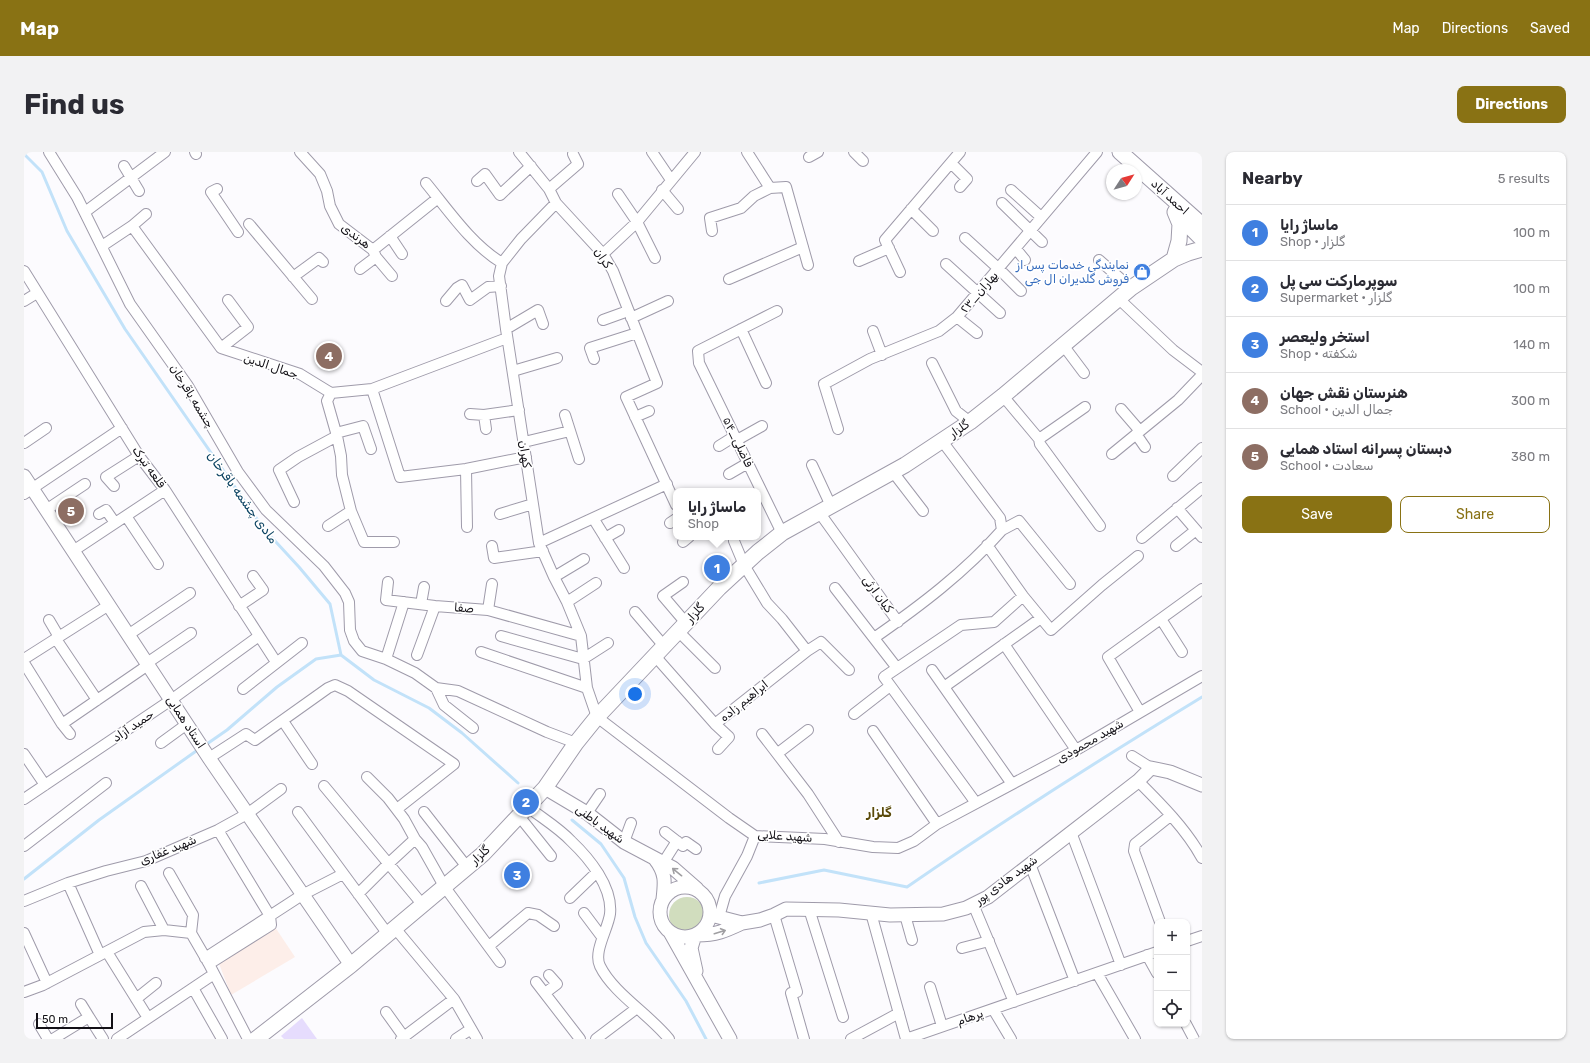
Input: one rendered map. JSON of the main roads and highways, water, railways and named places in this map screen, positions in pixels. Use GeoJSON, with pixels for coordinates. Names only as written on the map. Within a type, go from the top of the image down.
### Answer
{"type":"FeatureCollection","features":[{"type":"Feature","properties":{"kind":"main road"},"geometry":{"type":"LineString","coordinates":[[1110,152],[1123,164]]}},
{"type":"Feature","properties":{"kind":"main road","name":"احمد آباد"},"geometry":{"type":"LineString","coordinates":[[1120,152],[1181,212],[1199,239]]}},
{"type":"Feature","properties":{"kind":"main road","name":"احمد آباد"},"geometry":{"type":"LineString","coordinates":[[1142,180],[1181,212]]}},
{"type":"Feature","properties":{"kind":"main road"},"geometry":{"type":"LineString","coordinates":[[1174,259],[1179,241],[1181,212],[1202,216]]}},
{"type":"Feature","properties":{"kind":"main road","name":"گلزار"},"geometry":{"type":"LineString","coordinates":[[256,1039],[351,965],[483,854],[546,788],[576,743],[597,716],[744,564],[782,533],[893,472],[970,422],[1131,288],[1174,259],[1199,239]]}},
{"type":"Feature","properties":{"kind":"waterway","name":"مادی چشمه باقرخان"},"geometry":{"type":"LineString","coordinates":[[24,154],[42,172],[67,231],[125,329],[264,529],[330,604],[341,655],[374,680],[429,708],[462,733],[518,783]]}},
{"type":"Feature","properties":{"kind":"waterway"},"geometry":{"type":"LineString","coordinates":[[204,746],[227,730],[277,687],[316,659],[341,655]]}},
{"type":"Feature","properties":{"kind":"waterway"},"geometry":{"type":"LineString","coordinates":[[759,883],[824,870],[907,887],[1053,790],[1202,697]]}},
{"type":"Feature","properties":{"kind":"waterway"},"geometry":{"type":"LineString","coordinates":[[24,879],[99,820],[199,749]]}},
{"type":"Feature","properties":{"kind":"waterway"},"geometry":{"type":"LineString","coordinates":[[572,820],[601,844],[624,878],[635,917],[646,943],[686,1001],[706,1039]]}},
{"type":"Feature","properties":{"kind":"place","name":"نمایندگی خدمات پس از فروش گلدیران ال جی"},"geometry":{"type":"Point","coordinates":[1142,272]}},
{"type":"Feature","properties":{"kind":"place","name":"هنرستان نقش جهان"},"geometry":{"type":"Point","coordinates":[329,356]}},
{"type":"Feature","properties":{"kind":"place","name":"دبستان پسرانه استاد همایی"},"geometry":{"type":"Point","coordinates":[71,511]}},
{"type":"Feature","properties":{"kind":"place","name":"ماساژ رایا"},"geometry":{"type":"Point","coordinates":[717,568]}},
{"type":"Feature","properties":{"kind":"place","name":"سوپرمارکت سی پل"},"geometry":{"type":"Point","coordinates":[526,802]}},
{"type":"Feature","properties":{"kind":"place","name":"استخر ولیعصر"},"geometry":{"type":"Point","coordinates":[517,875]}},
{"type":"Feature","properties":{"kind":"district","name":"گلزار"},"geometry":{"type":"Point","coordinates":[879,812]}}]}
